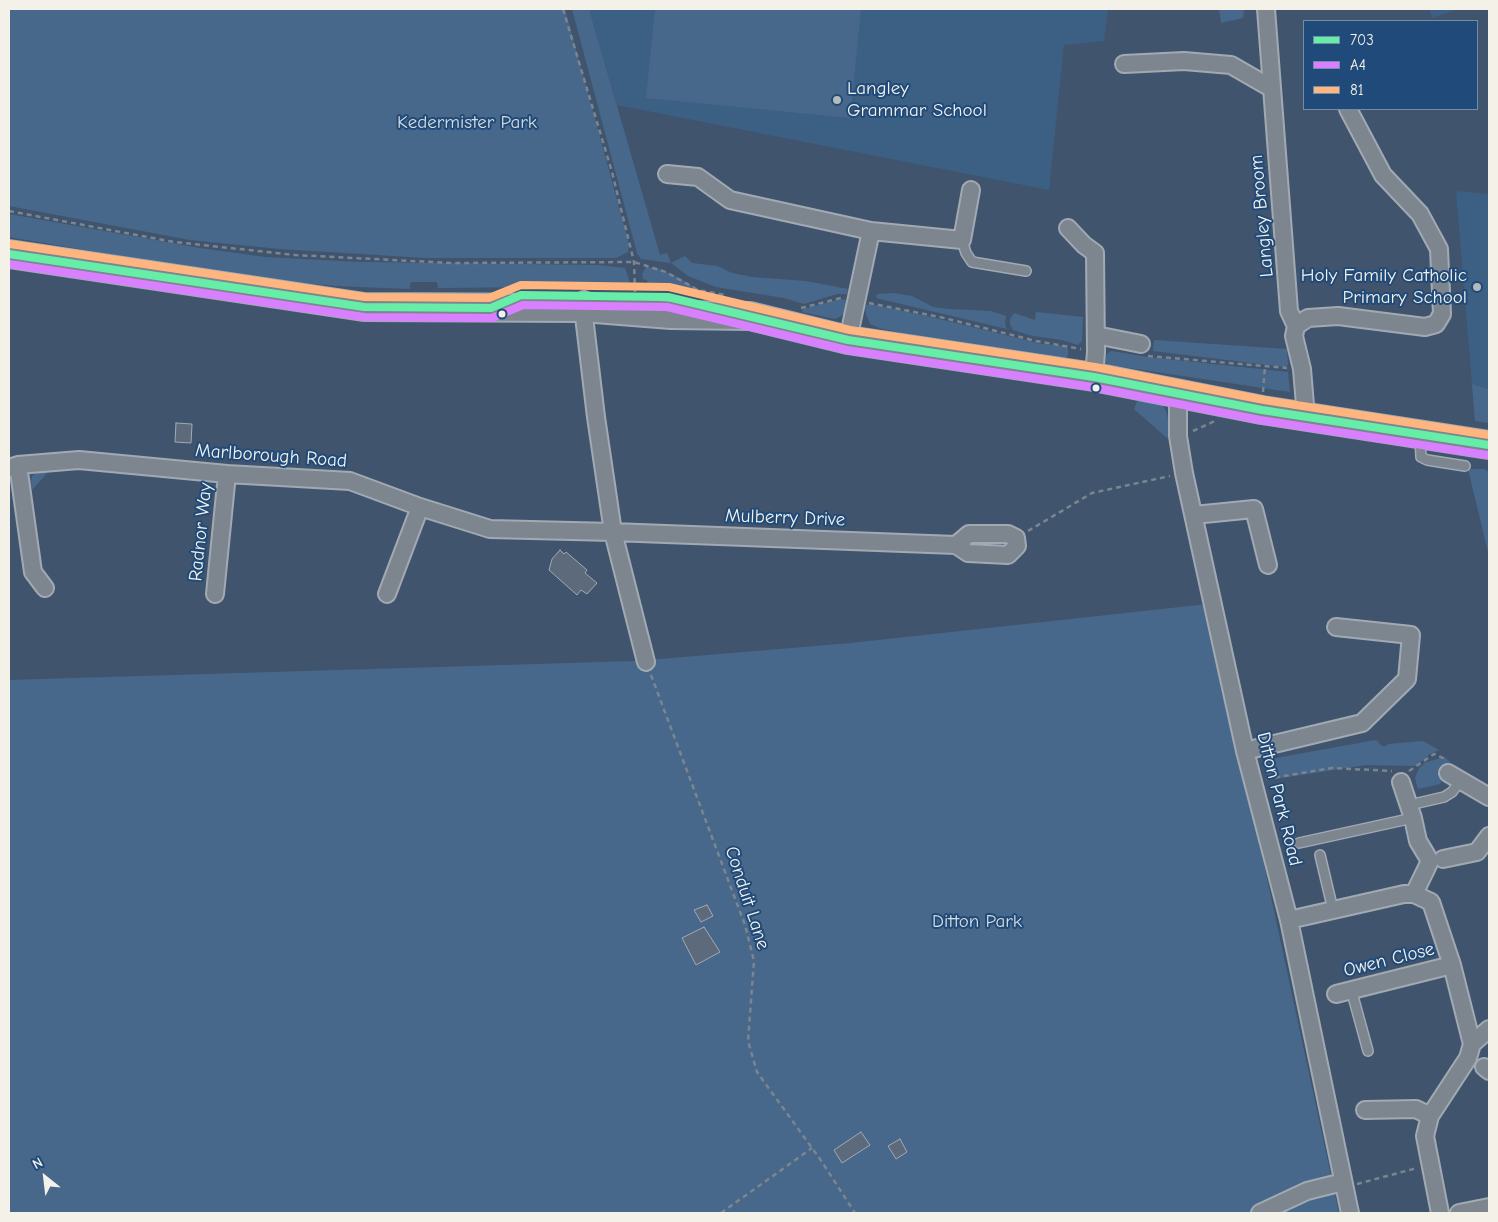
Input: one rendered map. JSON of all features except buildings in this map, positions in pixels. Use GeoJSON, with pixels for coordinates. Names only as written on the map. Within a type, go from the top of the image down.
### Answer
{"type":"FeatureCollection","features":[{"type":"Feature","properties":{"kind":"main road"},"geometry":{"type":"LineString","coordinates":[[9,254],[364,307],[491,308],[521,295],[584,302],[668,297],[848,340],[1095,364],[1178,394],[1306,417],[1489,446]]}},
{"type":"Feature","properties":{"kind":"street","name":"Langley Broom"},"geometry":{"type":"LineString","coordinates":[[1266,9],[1289,311],[1296,326],[1294,336],[1302,369],[1306,417]]}},
{"type":"Feature","properties":{"kind":"street"},"geometry":{"type":"LineString","coordinates":[[1124,64],[1184,61],[1231,65],[1271,88]]}},
{"type":"Feature","properties":{"kind":"street"},"geometry":{"type":"LineString","coordinates":[[1296,326],[1308,318],[1338,316],[1425,327],[1436,324],[1442,314],[1439,249],[1420,214],[1382,175],[1349,110]]}},
{"type":"Feature","properties":{"kind":"street"},"geometry":{"type":"LineString","coordinates":[[667,174],[698,177],[730,200],[871,231],[962,240],[970,190]]}},
{"type":"Feature","properties":{"kind":"street"},"geometry":{"type":"LineString","coordinates":[[1068,228],[1084,245],[1095,253],[1095,364]]}},
{"type":"Feature","properties":{"kind":"street"},"geometry":{"type":"LineString","coordinates":[[848,340],[871,231]]}},
{"type":"Feature","properties":{"kind":"street"},"geometry":{"type":"LineString","coordinates":[[584,302],[597,426],[612,532],[646,662]]}},
{"type":"Feature","properties":{"kind":"street"},"geometry":{"type":"LineString","coordinates":[[1096,335],[1143,350]]}},
{"type":"Feature","properties":{"kind":"street","name":"Ditton Park Road"},"geometry":{"type":"LineString","coordinates":[[1178,394],[1178,436],[1184,473],[1245,751],[1290,920],[1350,1213]]}},
{"type":"Feature","properties":{"kind":"street","name":"Marlborough Road"},"geometry":{"type":"LineString","coordinates":[[13,466],[79,460],[227,474],[350,481],[420,507],[490,529],[612,532]]}},
{"type":"Feature","properties":{"kind":"street"},"geometry":{"type":"LineString","coordinates":[[13,466],[33,572],[45,588]]}},
{"type":"Feature","properties":{"kind":"street","name":"Radnor Way"},"geometry":{"type":"LineString","coordinates":[[215,594],[227,474]]}},
{"type":"Feature","properties":{"kind":"street"},"geometry":{"type":"LineString","coordinates":[[387,594],[420,507]]}},
{"type":"Feature","properties":{"kind":"street"},"geometry":{"type":"LineString","coordinates":[[1194,514],[1254,509],[1268,565]]}},
{"type":"Feature","properties":{"kind":"street","name":"Mulberry Drive"},"geometry":{"type":"LineString","coordinates":[[612,532],[956,545],[969,534],[1008,534],[1016,538]]}},
{"type":"Feature","properties":{"kind":"street"},"geometry":{"type":"LineString","coordinates":[[1245,751],[1362,723],[1407,679],[1411,636],[1336,627]]}},
{"type":"Feature","properties":{"kind":"street"},"geometry":{"type":"LineString","coordinates":[[1454,776],[1487,790]]}},
{"type":"Feature","properties":{"kind":"street"},"geometry":{"type":"LineString","coordinates":[[1401,782],[1416,811],[1418,841],[1437,860],[1483,857],[1489,836]]}},
{"type":"Feature","properties":{"kind":"street"},"geometry":{"type":"LineString","coordinates":[[1414,894],[1437,860]]}},
{"type":"Feature","properties":{"kind":"street"},"geometry":{"type":"LineString","coordinates":[[1290,920],[1404,894],[1414,894],[1431,902],[1452,965],[1470,1050]]}},
{"type":"Feature","properties":{"kind":"street","name":"Owen Close"},"geometry":{"type":"LineString","coordinates":[[1344,991],[1452,965]]}},
{"type":"Feature","properties":{"kind":"street"},"geometry":{"type":"LineString","coordinates":[[1440,1213],[1426,1136],[1430,1116],[1470,1050],[1489,1029]]}},
{"type":"Feature","properties":{"kind":"street"},"geometry":{"type":"LineString","coordinates":[[1365,1110],[1416,1110],[1430,1116]]}},
{"type":"Feature","properties":{"kind":"street"},"geometry":{"type":"LineString","coordinates":[[1260,1213],[1307,1191],[1344,1185]]}},
{"type":"Feature","properties":{"kind":"street"},"geometry":{"type":"LineString","coordinates":[[1459,1213],[1489,1207]]}},
{"type":"Feature","properties":{"kind":"lane"},"geometry":{"type":"LineString","coordinates":[[962,240],[966,253],[972,262],[1026,271]]}},
{"type":"Feature","properties":{"kind":"lane"},"geometry":{"type":"LineString","coordinates":[[1420,434],[1421,457],[1427,460],[1465,466]]}},
{"type":"Feature","properties":{"kind":"lane"},"geometry":{"type":"LineString","coordinates":[[1298,843],[1416,811],[1452,792],[1454,776]]}},
{"type":"Feature","properties":{"kind":"lane"},"geometry":{"type":"LineString","coordinates":[[1320,855],[1333,910]]}},
{"type":"Feature","properties":{"kind":"lane"},"geometry":{"type":"LineString","coordinates":[[1344,991],[1368,1051]]}},
{"type":"Feature","properties":{"kind":"path"},"geometry":{"type":"LineString","coordinates":[[563,9],[612,172],[634,262],[635,287]]}},
{"type":"Feature","properties":{"kind":"path"},"geometry":{"type":"LineString","coordinates":[[9,211],[174,242],[295,255],[452,263],[634,262],[666,272],[698,290],[726,295]]}},
{"type":"Feature","properties":{"kind":"path"},"geometry":{"type":"LineString","coordinates":[[798,309],[839,297],[940,317],[1036,341],[1095,364]]}},
{"type":"Feature","properties":{"kind":"path"},"geometry":{"type":"LineString","coordinates":[[1143,350],[1302,369]]}},
{"type":"Feature","properties":{"kind":"path"},"geometry":{"type":"LineString","coordinates":[[1187,434],[1221,418]]}},
{"type":"Feature","properties":{"kind":"path"},"geometry":{"type":"LineString","coordinates":[[1016,538],[1092,493],[1184,473]]}},
{"type":"Feature","properties":{"kind":"path","name":"Conduit Lane"},"geometry":{"type":"LineString","coordinates":[[646,662],[745,925],[754,961],[748,1041],[757,1072],[812,1148],[855,1213]]}},
{"type":"Feature","properties":{"kind":"path"},"geometry":{"type":"LineString","coordinates":[[1262,780],[1332,768],[1398,771],[1401,782]]}},
{"type":"Feature","properties":{"kind":"path"},"geometry":{"type":"LineString","coordinates":[[721,1213],[812,1148]]}},
{"type":"Feature","properties":{"kind":"path"},"geometry":{"type":"LineString","coordinates":[[1344,1185],[1431,1164]]}},
{"type":"Feature","properties":{"kind":"shaded area","name":"Langley Grammar School"},"geometry":{"type":"Polygon","coordinates":[[[589,9],[1108,9],[1104,41],[1064,45],[1049,190],[617,105],[589,9]]]}},
{"type":"Feature","properties":{"kind":"shaded area"},"geometry":{"type":"Polygon","coordinates":[[[1429,9],[1459,9],[1432,18],[1429,9]]]}},
{"type":"Feature","properties":{"kind":"shaded area","name":"Holy Family Catholic Primary School"},"geometry":{"type":"Polygon","coordinates":[[[1456,191],[1489,194],[1489,389],[1472,384],[1456,191]]]}},
{"type":"Feature","properties":{"kind":"green space","name":"Kedermister Park"},"geometry":{"type":"Polygon","coordinates":[[[9,9],[565,9],[629,244],[628,252],[616,258],[425,258],[280,249],[190,240],[9,206],[9,9]]]}},
{"type":"Feature","properties":{"kind":"green space"},"geometry":{"type":"Polygon","coordinates":[[[572,9],[589,9],[660,255],[667,253],[671,263],[641,259],[637,253],[572,9]]]}},
{"type":"Feature","properties":{"kind":"green space"},"geometry":{"type":"Polygon","coordinates":[[[655,9],[861,9],[850,118],[646,98],[655,9]]]}},
{"type":"Feature","properties":{"kind":"green space"},"geometry":{"type":"Polygon","coordinates":[[[1219,9],[1244,9],[1243,18],[1221,23],[1219,9]]]}},
{"type":"Feature","properties":{"kind":"green space"},"geometry":{"type":"Polygon","coordinates":[[[9,214],[200,248],[265,257],[360,262],[599,265],[625,268],[631,286],[438,288],[437,282],[411,282],[409,289],[336,286],[255,279],[9,237],[9,214]]]}},
{"type":"Feature","properties":{"kind":"green space"},"geometry":{"type":"Polygon","coordinates":[[[685,256],[692,263],[717,266],[732,273],[752,277],[806,281],[848,289],[847,294],[837,294],[804,304],[784,298],[716,287],[688,276],[671,263],[685,256]]]}},
{"type":"Feature","properties":{"kind":"green space"},"geometry":{"type":"Polygon","coordinates":[[[646,267],[657,268],[674,275],[701,291],[649,288],[647,280],[643,279],[642,274],[646,267]]]}},
{"type":"Feature","properties":{"kind":"green space"},"geometry":{"type":"Polygon","coordinates":[[[893,293],[912,296],[933,307],[991,311],[1006,316],[1005,324],[1007,329],[876,298],[877,294],[893,293]]]}},
{"type":"Feature","properties":{"kind":"green space"},"geometry":{"type":"Polygon","coordinates":[[[841,299],[855,302],[851,311],[835,319],[802,312],[803,309],[841,299]]]}},
{"type":"Feature","properties":{"kind":"green space"},"geometry":{"type":"Polygon","coordinates":[[[870,304],[1042,344],[1066,346],[1068,348],[1068,356],[1066,358],[955,345],[879,328],[870,324],[866,314],[865,306],[870,304]]]}},
{"type":"Feature","properties":{"kind":"green space"},"geometry":{"type":"Polygon","coordinates":[[[1036,312],[1083,317],[1082,341],[1078,345],[1013,330],[1010,319],[1014,313],[1035,320],[1036,312]]]}},
{"type":"Feature","properties":{"kind":"green space"},"geometry":{"type":"Polygon","coordinates":[[[1154,340],[1287,349],[1288,365],[1285,367],[1153,351],[1154,340]]]}},
{"type":"Feature","properties":{"kind":"green space"},"geometry":{"type":"Polygon","coordinates":[[[1111,351],[1148,357],[1288,372],[1290,392],[1109,365],[1105,362],[1105,358],[1111,351]]]}},
{"type":"Feature","properties":{"kind":"green space"},"geometry":{"type":"Polygon","coordinates":[[[1472,384],[1489,389],[1489,423],[1475,421],[1472,384]]]}},
{"type":"Feature","properties":{"kind":"green space"},"geometry":{"type":"Polygon","coordinates":[[[1138,399],[1162,405],[1166,411],[1172,434],[1167,438],[1134,409],[1138,399]]]}},
{"type":"Feature","properties":{"kind":"green space"},"geometry":{"type":"Polygon","coordinates":[[[1468,469],[1484,469],[1489,472],[1489,556],[1468,469]]]}},
{"type":"Feature","properties":{"kind":"green space"},"geometry":{"type":"Polygon","coordinates":[[[48,472],[32,490],[32,476],[37,473],[48,472]]]}},
{"type":"Feature","properties":{"kind":"green space"},"geometry":{"type":"Polygon","coordinates":[[[975,538],[1011,539],[1012,546],[976,545],[975,538]]]}},
{"type":"Feature","properties":{"kind":"green space","name":"Ditton Park"},"geometry":{"type":"Polygon","coordinates":[[[1208,604],[1339,1213],[9,1213],[9,680],[636,661],[851,643],[1208,604]]]}},
{"type":"Feature","properties":{"kind":"green space"},"geometry":{"type":"Polygon","coordinates":[[[1376,740],[1382,746],[1423,741],[1439,750],[1430,754],[1416,766],[1366,765],[1268,780],[1265,760],[1376,740]]]}},
{"type":"Feature","properties":{"kind":"green space"},"geometry":{"type":"Polygon","coordinates":[[[1445,757],[1450,762],[1440,784],[1418,789],[1415,778],[1419,768],[1426,762],[1445,757]]]}},
{"type":"Feature","properties":{"kind":"transit line","name":"81"},"geometry":{"type":"LineString","coordinates":[[10,244],[365,297],[489,298],[521,285],[669,287],[850,330],[1095,367],[1264,400],[1489,435]]}},
{"type":"Feature","properties":{"kind":"transit line","name":"703"},"geometry":{"type":"LineString","coordinates":[[9,254],[364,307],[491,308],[521,295],[668,297],[848,340],[1094,377],[1262,410],[1489,445]]}},
{"type":"Feature","properties":{"kind":"transit line","name":"A4"},"geometry":{"type":"LineString","coordinates":[[9,264],[364,317],[492,318],[523,305],[667,307],[847,350],[1092,387],[1260,420],[1487,455]]}},
{"type":"Feature","properties":{"kind":"place","name":"Langley Grammar School"},"geometry":{"type":"Point","coordinates":[837,100]}},
{"type":"Feature","properties":{"kind":"place","name":"Holy Family Catholic Primary School"},"geometry":{"type":"Point","coordinates":[1477,287]}}]}
